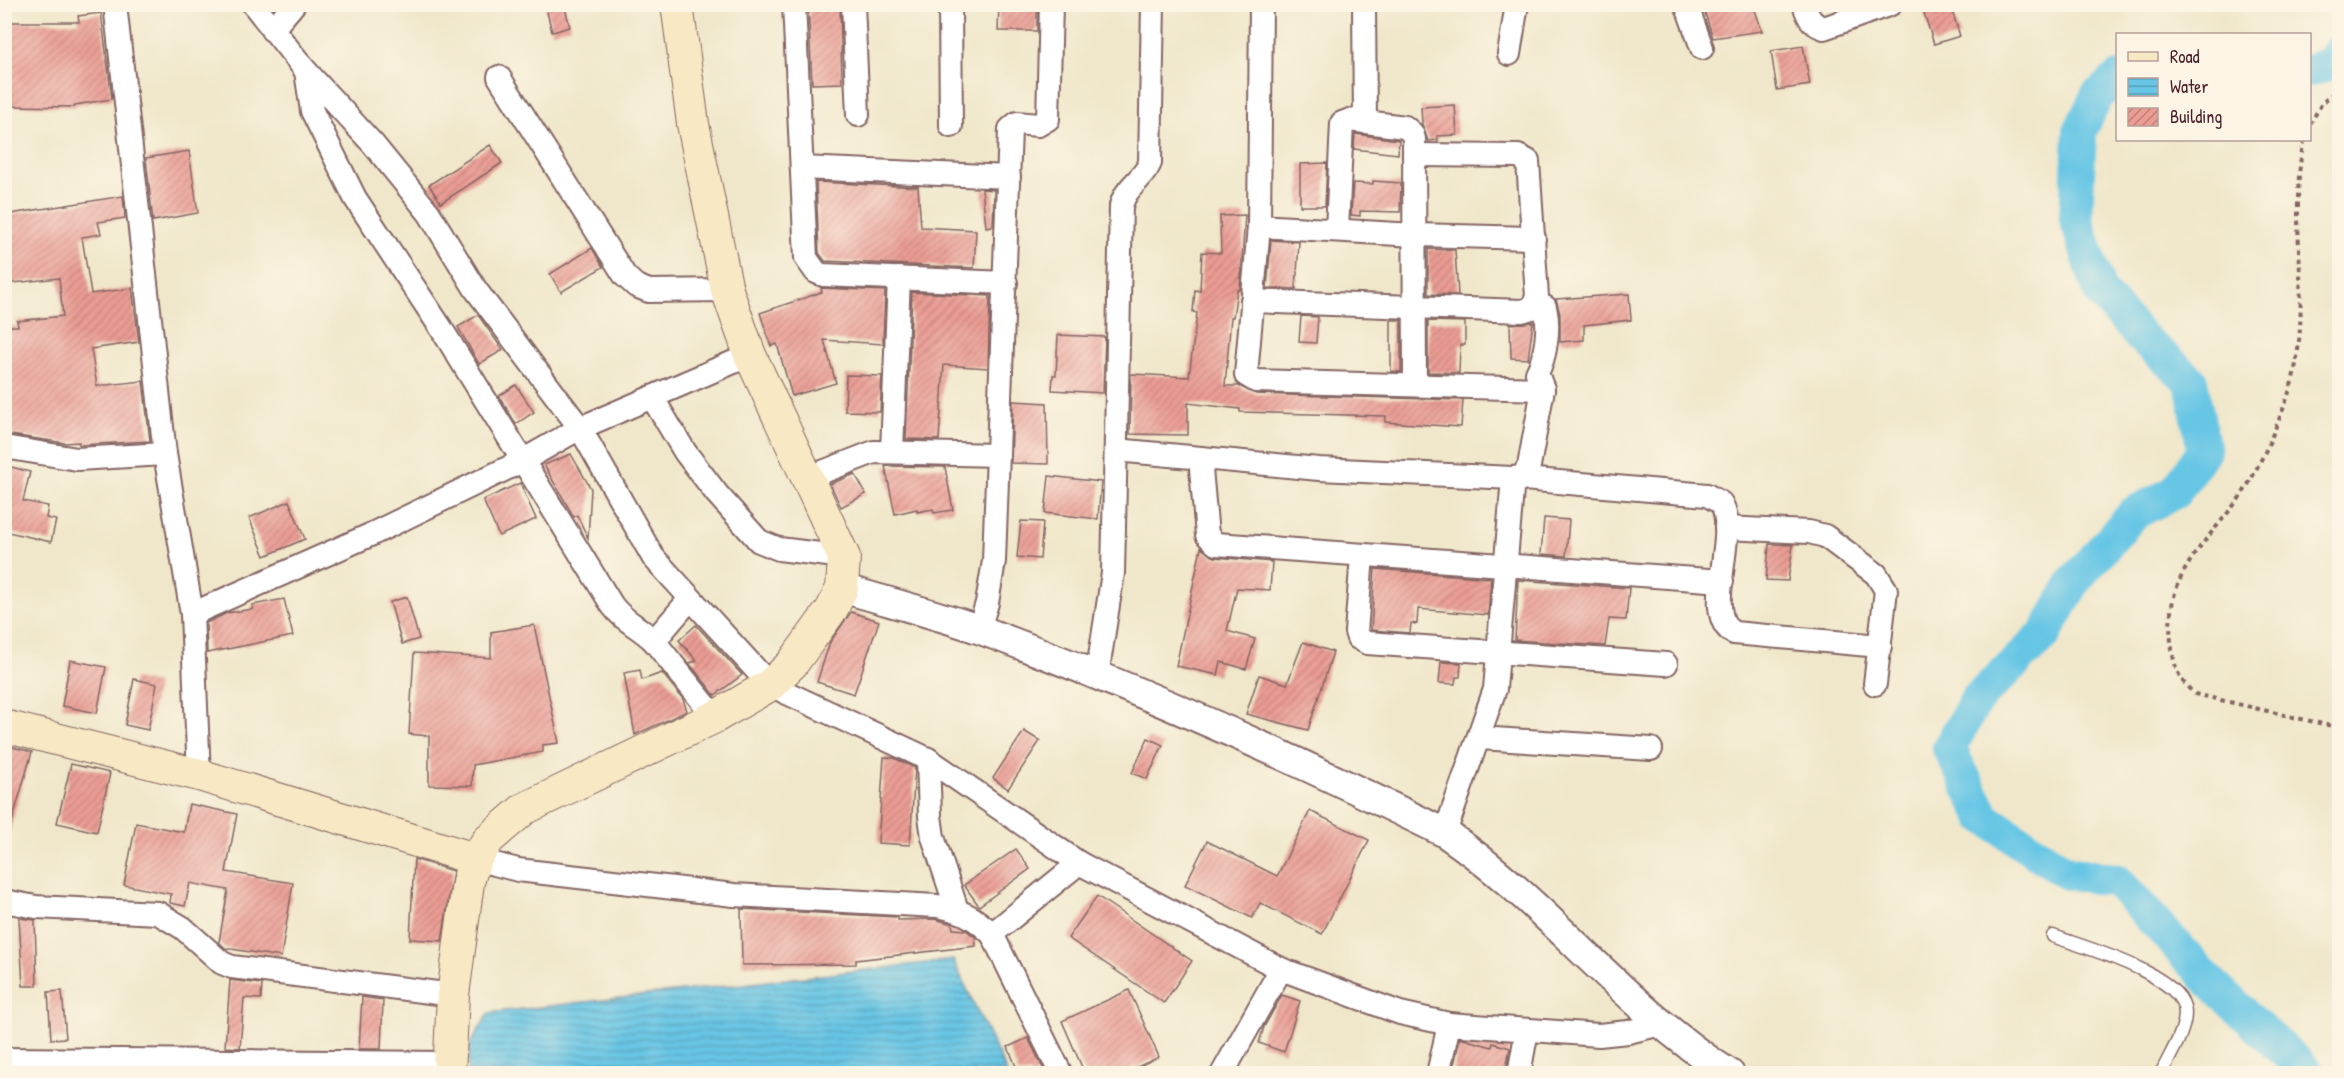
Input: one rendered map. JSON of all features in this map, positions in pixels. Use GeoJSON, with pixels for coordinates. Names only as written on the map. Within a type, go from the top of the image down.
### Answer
{"type":"FeatureCollection","features":[{"type":"Feature","properties":{"kind":"main road"},"geometry":{"type":"LineString","coordinates":[[450,1069],[453,995],[468,882],[475,860],[501,826],[524,809],[715,717],[770,684],[792,664],[813,638],[842,588],[844,556],[750,356],[727,290],[693,124],[677,4]]}},
{"type":"Feature","properties":{"kind":"main road"},"geometry":{"type":"LineString","coordinates":[[4,726],[199,775],[475,860]]}},
{"type":"Feature","properties":{"kind":"street"},"geometry":{"type":"LineString","coordinates":[[115,4],[165,454],[192,614],[199,775]]}},
{"type":"Feature","properties":{"kind":"street"},"geometry":{"type":"LineString","coordinates":[[253,4],[306,71],[373,144],[429,213],[476,291],[580,428],[653,557],[690,600],[770,684],[928,759],[1079,863],[1281,969],[1400,1013],[1449,1024],[1599,1035],[1628,1032],[1661,1024]]}},
{"type":"Feature","properties":{"kind":"street"},"geometry":{"type":"LineString","coordinates":[[272,30],[294,4]]}},
{"type":"Feature","properties":{"kind":"street"},"geometry":{"type":"LineString","coordinates":[[794,4],[806,258],[810,266],[823,275],[1006,283]]}},
{"type":"Feature","properties":{"kind":"street"},"geometry":{"type":"LineString","coordinates":[[853,4],[858,115]]}},
{"type":"Feature","properties":{"kind":"street"},"geometry":{"type":"LineString","coordinates":[[950,4],[951,126]]}},
{"type":"Feature","properties":{"kind":"street"},"geometry":{"type":"LineString","coordinates":[[979,630],[987,603],[994,561],[1013,125],[1038,125],[1048,119],[1051,4]]}},
{"type":"Feature","properties":{"kind":"street"},"geometry":{"type":"LineString","coordinates":[[1097,676],[1113,573],[1120,206],[1124,193],[1146,171],[1150,163],[1153,4]]}},
{"type":"Feature","properties":{"kind":"street"},"geometry":{"type":"LineString","coordinates":[[1261,4],[1259,226],[1245,369],[1250,379],[1543,389]]}},
{"type":"Feature","properties":{"kind":"street"},"geometry":{"type":"LineString","coordinates":[[1364,4],[1365,122]]}},
{"type":"Feature","properties":{"kind":"street"},"geometry":{"type":"LineString","coordinates":[[1509,54],[1517,4]]}},
{"type":"Feature","properties":{"kind":"street"},"geometry":{"type":"LineString","coordinates":[[1686,4],[1702,48]]}},
{"type":"Feature","properties":{"kind":"street"},"geometry":{"type":"LineString","coordinates":[[1804,4],[1808,16],[1815,25],[1824,28],[1891,4]]}},
{"type":"Feature","properties":{"kind":"street"},"geometry":{"type":"LineString","coordinates":[[306,71],[312,111],[354,198],[441,328],[620,617],[643,630],[654,641],[715,717]]}},
{"type":"Feature","properties":{"kind":"street"},"geometry":{"type":"LineString","coordinates":[[499,77],[625,276],[636,286],[649,291],[727,290]]}},
{"type":"Feature","properties":{"kind":"street"},"geometry":{"type":"LineString","coordinates":[[1337,230],[1340,127],[1346,121],[1405,127],[1410,130],[1414,139],[1415,385]]}},
{"type":"Feature","properties":{"kind":"street"},"geometry":{"type":"LineString","coordinates":[[1252,301],[1522,311],[1532,308],[1537,297],[1534,238],[1530,166],[1524,157],[1414,155]]}},
{"type":"Feature","properties":{"kind":"street"},"geometry":{"type":"LineString","coordinates":[[802,168],[1009,177]]}},
{"type":"Feature","properties":{"kind":"street"},"geometry":{"type":"LineString","coordinates":[[1259,226],[1415,235],[1534,238]]}},
{"type":"Feature","properties":{"kind":"street"},"geometry":{"type":"LineString","coordinates":[[892,451],[899,278]]}},
{"type":"Feature","properties":{"kind":"street"},"geometry":{"type":"LineString","coordinates":[[1513,478],[1522,477],[1529,466],[1543,389],[1537,373],[1543,361],[1547,315],[1545,307]]}},
{"type":"Feature","properties":{"kind":"street"},"geometry":{"type":"LineString","coordinates":[[192,614],[370,535],[522,461],[580,428],[750,356]]}},
{"type":"Feature","properties":{"kind":"street"},"geometry":{"type":"LineString","coordinates":[[652,397],[685,452],[717,494],[759,541],[779,549],[844,556]]}},
{"type":"Feature","properties":{"kind":"street"},"geometry":{"type":"LineString","coordinates":[[4,447],[77,459],[165,454]]}},
{"type":"Feature","properties":{"kind":"street"},"geometry":{"type":"LineString","coordinates":[[1116,450],[1319,469],[1513,478],[1715,497],[1725,510],[1726,528],[1720,614],[1723,624],[1734,633],[1880,646]]}},
{"type":"Feature","properties":{"kind":"street"},"geometry":{"type":"LineString","coordinates":[[807,478],[861,455],[892,451],[998,455]]}},
{"type":"Feature","properties":{"kind":"street"},"geometry":{"type":"LineString","coordinates":[[1200,458],[1207,535],[1216,544],[1722,581]]}},
{"type":"Feature","properties":{"kind":"street"},"geometry":{"type":"LineString","coordinates":[[1445,833],[1480,738],[1495,688],[1500,654],[1513,478]]}},
{"type":"Feature","properties":{"kind":"street"},"geometry":{"type":"LineString","coordinates":[[1726,528],[1809,532],[1825,536],[1883,582],[1886,590],[1875,684]]}},
{"type":"Feature","properties":{"kind":"street"},"geometry":{"type":"LineString","coordinates":[[1362,556],[1356,633],[1358,638],[1367,643],[1666,664]]}},
{"type":"Feature","properties":{"kind":"street"},"geometry":{"type":"LineString","coordinates":[[842,588],[979,630],[1206,720],[1445,833],[1500,875],[1661,1024],[1724,1072]]}},
{"type":"Feature","properties":{"kind":"street"},"geometry":{"type":"LineString","coordinates":[[654,641],[690,600]]}},
{"type":"Feature","properties":{"kind":"street"},"geometry":{"type":"LineString","coordinates":[[1480,738],[1651,749]]}},
{"type":"Feature","properties":{"kind":"street"},"geometry":{"type":"LineString","coordinates":[[928,759],[933,837],[957,910]]}},
{"type":"Feature","properties":{"kind":"street"},"geometry":{"type":"LineString","coordinates":[[475,860],[518,870],[734,895],[937,906],[957,910],[974,917],[992,934],[1060,1074]]}},
{"type":"Feature","properties":{"kind":"street"},"geometry":{"type":"LineString","coordinates":[[992,934],[1079,863]]}},
{"type":"Feature","properties":{"kind":"street"},"geometry":{"type":"LineString","coordinates":[[4,901],[36,907],[158,913],[169,917],[222,963],[232,967],[260,973],[453,995]]}},
{"type":"Feature","properties":{"kind":"street"},"geometry":{"type":"LineString","coordinates":[[1222,1074],[1281,969]]}},
{"type":"Feature","properties":{"kind":"street"},"geometry":{"type":"LineString","coordinates":[[1438,1074],[1449,1024]]}},
{"type":"Feature","properties":{"kind":"street"},"geometry":{"type":"LineString","coordinates":[[1519,1074],[1527,1030]]}},
{"type":"Feature","properties":{"kind":"street"},"geometry":{"type":"LineString","coordinates":[[4,1059],[262,1067],[450,1069]]}},
{"type":"Feature","properties":{"kind":"lane"},"geometry":{"type":"LineString","coordinates":[[2053,936],[2138,968],[2164,982],[2177,994],[2184,1004],[2183,1024],[2161,1074]]}},
{"type":"Feature","properties":{"kind":"path"},"geometry":{"type":"LineString","coordinates":[[2311,122],[2322,104],[2340,87]]}},
{"type":"Feature","properties":{"kind":"path"},"geometry":{"type":"LineString","coordinates":[[2304,141],[2300,186],[2300,329],[2297,359],[2291,382],[2256,472],[2239,499],[2194,553],[2178,580],[2173,597],[2170,631],[2174,667],[2184,685],[2195,694],[2340,728]]}},
{"type":"Feature","properties":{"kind":"water"},"geometry":{"type":"Polygon","coordinates":[[[953,960],[1007,1073],[468,1073],[469,1046],[489,1013],[953,960]]]}},
{"type":"Feature","properties":{"kind":"building"},"geometry":{"type":"Polygon","coordinates":[[[545,4],[564,4],[570,27],[552,32],[545,4]]]}},
{"type":"Feature","properties":{"kind":"building"},"geometry":{"type":"Polygon","coordinates":[[[808,4],[840,4],[842,83],[812,84],[808,4]]]}},
{"type":"Feature","properties":{"kind":"building"},"geometry":{"type":"Polygon","coordinates":[[[999,4],[1037,4],[1037,31],[998,31],[999,4]]]}},
{"type":"Feature","properties":{"kind":"building"},"geometry":{"type":"Polygon","coordinates":[[[1702,4],[1753,4],[1762,31],[1713,38],[1702,4]]]}},
{"type":"Feature","properties":{"kind":"building"},"geometry":{"type":"Polygon","coordinates":[[[1921,4],[1950,4],[1960,36],[1934,44],[1921,4]]]}},
{"type":"Feature","properties":{"kind":"building"},"geometry":{"type":"Polygon","coordinates":[[[101,13],[112,99],[75,105],[75,107],[8,106],[10,22],[79,22],[78,16],[101,13]]]}},
{"type":"Feature","properties":{"kind":"building"},"geometry":{"type":"Polygon","coordinates":[[[1803,46],[1810,85],[1777,90],[1771,51],[1803,46]]]}},
{"type":"Feature","properties":{"kind":"building"},"geometry":{"type":"Polygon","coordinates":[[[1455,105],[1457,135],[1437,136],[1438,140],[1428,141],[1422,124],[1421,107],[1455,105]]]}},
{"type":"Feature","properties":{"kind":"building"},"geometry":{"type":"Polygon","coordinates":[[[1355,134],[1399,140],[1398,154],[1354,149],[1355,134]]]}},
{"type":"Feature","properties":{"kind":"building"},"geometry":{"type":"Polygon","coordinates":[[[490,145],[502,163],[441,203],[429,185],[490,145]]]}},
{"type":"Feature","properties":{"kind":"building"},"geometry":{"type":"Polygon","coordinates":[[[189,151],[198,213],[153,221],[146,158],[189,151]]]}},
{"type":"Feature","properties":{"kind":"building"},"geometry":{"type":"Polygon","coordinates":[[[1327,163],[1325,206],[1300,206],[1300,164],[1327,163]]]}},
{"type":"Feature","properties":{"kind":"building"},"geometry":{"type":"Polygon","coordinates":[[[1373,181],[1401,183],[1400,212],[1360,211],[1360,216],[1351,215],[1353,183],[1373,184],[1373,181]]]}},
{"type":"Feature","properties":{"kind":"building"},"geometry":{"type":"Polygon","coordinates":[[[816,182],[918,187],[921,227],[976,230],[974,268],[825,261],[819,253],[816,182]]]}},
{"type":"Feature","properties":{"kind":"building"},"geometry":{"type":"Polygon","coordinates":[[[982,189],[994,190],[993,226],[986,227],[982,189]]]}},
{"type":"Feature","properties":{"kind":"building"},"geometry":{"type":"Polygon","coordinates":[[[123,196],[125,218],[98,222],[101,234],[82,237],[91,294],[132,288],[139,342],[91,349],[97,386],[143,381],[150,441],[79,445],[79,442],[65,443],[4,434],[4,326],[18,326],[17,321],[63,316],[59,278],[4,284],[4,215],[123,196]]]}},
{"type":"Feature","properties":{"kind":"building"},"geometry":{"type":"Polygon","coordinates":[[[1245,215],[1240,290],[1237,290],[1233,317],[1231,317],[1225,386],[1239,386],[1256,394],[1463,400],[1461,427],[1385,422],[1386,416],[1240,412],[1240,409],[1188,403],[1188,435],[1130,434],[1131,374],[1189,377],[1197,313],[1193,312],[1195,290],[1200,291],[1202,252],[1221,253],[1220,216],[1245,215]]]}},
{"type":"Feature","properties":{"kind":"building"},"geometry":{"type":"Polygon","coordinates":[[[1271,240],[1299,242],[1296,289],[1267,288],[1271,240]]]}},
{"type":"Feature","properties":{"kind":"building"},"geometry":{"type":"Polygon","coordinates":[[[592,248],[603,267],[561,292],[550,274],[592,248]]]}},
{"type":"Feature","properties":{"kind":"building"},"geometry":{"type":"Polygon","coordinates":[[[1428,249],[1455,250],[1458,295],[1428,294],[1428,249]]]}},
{"type":"Feature","properties":{"kind":"building"},"geometry":{"type":"Polygon","coordinates":[[[821,288],[885,291],[883,344],[824,340],[836,383],[792,396],[777,344],[771,346],[760,313],[822,292],[821,288]]]}},
{"type":"Feature","properties":{"kind":"building"},"geometry":{"type":"Polygon","coordinates":[[[912,292],[990,296],[988,368],[944,365],[939,440],[906,439],[912,292]]]}},
{"type":"Feature","properties":{"kind":"building"},"geometry":{"type":"Polygon","coordinates":[[[1629,294],[1631,320],[1584,325],[1584,340],[1560,342],[1560,314],[1556,299],[1629,294]]]}},
{"type":"Feature","properties":{"kind":"building"},"geometry":{"type":"Polygon","coordinates":[[[478,315],[503,350],[479,364],[458,327],[478,315]]]}},
{"type":"Feature","properties":{"kind":"building"},"geometry":{"type":"Polygon","coordinates":[[[1301,316],[1318,317],[1316,343],[1299,342],[1301,316]]]}},
{"type":"Feature","properties":{"kind":"building"},"geometry":{"type":"Polygon","coordinates":[[[1391,320],[1401,320],[1401,372],[1391,371],[1391,320]]]}},
{"type":"Feature","properties":{"kind":"building"},"geometry":{"type":"Polygon","coordinates":[[[1428,321],[1465,322],[1465,345],[1460,345],[1459,373],[1428,372],[1428,321]]]}},
{"type":"Feature","properties":{"kind":"building"},"geometry":{"type":"Polygon","coordinates":[[[1533,322],[1528,359],[1511,358],[1510,324],[1533,322]]]}},
{"type":"Feature","properties":{"kind":"building"},"geometry":{"type":"Polygon","coordinates":[[[1058,335],[1105,337],[1103,393],[1052,390],[1053,375],[1056,375],[1058,335]]]}},
{"type":"Feature","properties":{"kind":"building"},"geometry":{"type":"Polygon","coordinates":[[[846,375],[882,376],[880,412],[845,411],[846,375]]]}},
{"type":"Feature","properties":{"kind":"building"},"geometry":{"type":"Polygon","coordinates":[[[516,385],[534,412],[516,424],[499,396],[516,385]]]}},
{"type":"Feature","properties":{"kind":"building"},"geometry":{"type":"Polygon","coordinates":[[[1013,401],[1047,403],[1048,464],[1011,463],[1013,401]]]}},
{"type":"Feature","properties":{"kind":"building"},"geometry":{"type":"Polygon","coordinates":[[[571,454],[591,489],[588,538],[577,515],[574,517],[544,465],[571,454]]]}},
{"type":"Feature","properties":{"kind":"building"},"geometry":{"type":"Polygon","coordinates":[[[4,465],[30,472],[23,501],[48,506],[46,518],[56,520],[51,542],[4,531],[4,465]]]}},
{"type":"Feature","properties":{"kind":"building"},"geometry":{"type":"Polygon","coordinates":[[[885,466],[945,467],[953,510],[934,513],[933,509],[917,512],[917,509],[895,514],[885,466]]]}},
{"type":"Feature","properties":{"kind":"building"},"geometry":{"type":"Polygon","coordinates":[[[855,474],[866,494],[841,507],[830,484],[855,474]]]}},
{"type":"Feature","properties":{"kind":"building"},"geometry":{"type":"Polygon","coordinates":[[[1049,476],[1101,482],[1098,519],[1045,513],[1049,476]]]}},
{"type":"Feature","properties":{"kind":"building"},"geometry":{"type":"Polygon","coordinates":[[[520,483],[536,519],[499,536],[483,500],[520,483]]]}},
{"type":"Feature","properties":{"kind":"building"},"geometry":{"type":"Polygon","coordinates":[[[289,501],[305,539],[265,556],[249,518],[289,501]]]}},
{"type":"Feature","properties":{"kind":"building"},"geometry":{"type":"Polygon","coordinates":[[[1544,518],[1569,520],[1566,556],[1541,554],[1544,518]]]}},
{"type":"Feature","properties":{"kind":"building"},"geometry":{"type":"Polygon","coordinates":[[[1021,521],[1043,522],[1040,559],[1017,557],[1021,521]]]}},
{"type":"Feature","properties":{"kind":"building"},"geometry":{"type":"Polygon","coordinates":[[[1769,544],[1793,545],[1788,581],[1766,580],[1769,544]]]}},
{"type":"Feature","properties":{"kind":"building"},"geometry":{"type":"Polygon","coordinates":[[[1201,548],[1215,557],[1272,562],[1270,590],[1237,588],[1227,631],[1255,639],[1246,669],[1221,662],[1218,675],[1176,666],[1201,548]]]}},
{"type":"Feature","properties":{"kind":"building"},"geometry":{"type":"Polygon","coordinates":[[[1375,569],[1491,578],[1488,615],[1418,609],[1417,624],[1411,623],[1410,633],[1371,630],[1375,569]]]}},
{"type":"Feature","properties":{"kind":"building"},"geometry":{"type":"Polygon","coordinates":[[[1518,580],[1629,588],[1626,620],[1609,619],[1605,646],[1515,640],[1518,580]]]}},
{"type":"Feature","properties":{"kind":"building"},"geometry":{"type":"Polygon","coordinates":[[[407,597],[419,639],[402,644],[390,602],[407,597]]]}},
{"type":"Feature","properties":{"kind":"building"},"geometry":{"type":"Polygon","coordinates":[[[284,599],[293,636],[207,653],[206,623],[227,613],[253,609],[252,605],[284,599]]]}},
{"type":"Feature","properties":{"kind":"building"},"geometry":{"type":"Polygon","coordinates":[[[851,612],[879,621],[854,694],[817,682],[830,642],[851,612]]]}},
{"type":"Feature","properties":{"kind":"building"},"geometry":{"type":"Polygon","coordinates":[[[534,625],[559,743],[543,745],[543,752],[473,765],[472,786],[429,785],[429,736],[409,734],[414,653],[491,658],[491,632],[534,625]]]}},
{"type":"Feature","properties":{"kind":"building"},"geometry":{"type":"Polygon","coordinates":[[[696,625],[742,675],[715,695],[689,663],[697,661],[679,640],[696,625]]]}},
{"type":"Feature","properties":{"kind":"building"},"geometry":{"type":"Polygon","coordinates":[[[1303,642],[1333,652],[1308,730],[1246,714],[1259,675],[1287,684],[1303,642]]]}},
{"type":"Feature","properties":{"kind":"building"},"geometry":{"type":"Polygon","coordinates":[[[70,660],[106,667],[97,713],[62,706],[70,660]]]}},
{"type":"Feature","properties":{"kind":"building"},"geometry":{"type":"Polygon","coordinates":[[[1441,662],[1461,663],[1460,677],[1456,677],[1455,684],[1439,683],[1441,662]]]}},
{"type":"Feature","properties":{"kind":"building"},"geometry":{"type":"Polygon","coordinates":[[[640,670],[642,680],[662,673],[683,699],[687,711],[635,735],[624,673],[640,670]]]}},
{"type":"Feature","properties":{"kind":"building"},"geometry":{"type":"Polygon","coordinates":[[[134,679],[157,684],[148,730],[125,725],[134,679]]]}},
{"type":"Feature","properties":{"kind":"building"},"geometry":{"type":"Polygon","coordinates":[[[1024,731],[1040,741],[1008,789],[993,778],[1024,731]]]}},
{"type":"Feature","properties":{"kind":"building"},"geometry":{"type":"Polygon","coordinates":[[[1148,738],[1163,745],[1147,779],[1132,773],[1148,738]]]}},
{"type":"Feature","properties":{"kind":"building"},"geometry":{"type":"Polygon","coordinates":[[[4,745],[32,752],[9,832],[4,832],[4,745]]]}},
{"type":"Feature","properties":{"kind":"building"},"geometry":{"type":"Polygon","coordinates":[[[884,757],[894,758],[915,768],[910,845],[878,843],[884,757]]]}},
{"type":"Feature","properties":{"kind":"building"},"geometry":{"type":"Polygon","coordinates":[[[71,764],[110,773],[97,832],[57,823],[71,764]]]}},
{"type":"Feature","properties":{"kind":"building"},"geometry":{"type":"Polygon","coordinates":[[[189,804],[237,814],[226,872],[293,883],[281,957],[225,948],[219,942],[228,890],[190,883],[185,906],[170,903],[171,894],[124,885],[136,823],[184,832],[189,804]]]}},
{"type":"Feature","properties":{"kind":"building"},"geometry":{"type":"Polygon","coordinates":[[[1310,811],[1369,840],[1322,934],[1260,903],[1252,918],[1185,885],[1207,841],[1277,876],[1310,811]]]}},
{"type":"Feature","properties":{"kind":"building"},"geometry":{"type":"Polygon","coordinates":[[[1016,849],[1030,869],[979,906],[964,885],[1016,849]]]}},
{"type":"Feature","properties":{"kind":"building"},"geometry":{"type":"Polygon","coordinates":[[[414,859],[453,871],[442,941],[410,939],[414,859]]]}},
{"type":"Feature","properties":{"kind":"building"},"geometry":{"type":"Polygon","coordinates":[[[1097,896],[1192,961],[1164,1003],[1068,938],[1097,896]]]}},
{"type":"Feature","properties":{"kind":"building"},"geometry":{"type":"Polygon","coordinates":[[[741,909],[898,917],[898,920],[935,919],[952,924],[953,929],[966,930],[975,937],[976,946],[856,960],[856,964],[742,965],[741,909]]]}},
{"type":"Feature","properties":{"kind":"building"},"geometry":{"type":"Polygon","coordinates":[[[19,918],[35,920],[37,986],[23,986],[19,918]]]}},
{"type":"Feature","properties":{"kind":"building"},"geometry":{"type":"Polygon","coordinates":[[[230,980],[262,984],[261,999],[244,998],[240,1048],[225,1047],[230,980]]]}},
{"type":"Feature","properties":{"kind":"building"},"geometry":{"type":"Polygon","coordinates":[[[1129,990],[1159,1057],[1122,1074],[1085,1074],[1062,1021],[1129,990]]]}},
{"type":"Feature","properties":{"kind":"building"},"geometry":{"type":"Polygon","coordinates":[[[62,991],[66,1038],[51,1039],[48,992],[62,991]]]}},
{"type":"Feature","properties":{"kind":"building"},"geometry":{"type":"Polygon","coordinates":[[[1282,995],[1300,1001],[1284,1052],[1259,1043],[1264,1027],[1282,995]]]}},
{"type":"Feature","properties":{"kind":"building"},"geometry":{"type":"Polygon","coordinates":[[[362,997],[383,1000],[381,1049],[359,1049],[362,997]]]}},
{"type":"Feature","properties":{"kind":"building"},"geometry":{"type":"Polygon","coordinates":[[[1028,1038],[1046,1074],[1019,1074],[1008,1047],[1028,1038]]]}},
{"type":"Feature","properties":{"kind":"building"},"geometry":{"type":"Polygon","coordinates":[[[1460,1038],[1492,1047],[1493,1043],[1510,1048],[1505,1074],[1452,1074],[1460,1038]]]}},
{"type":"Feature","properties":{"kind":"waterway"},"geometry":{"type":"LineString","coordinates":[[2311,70],[2331,64],[2340,50]]}},
{"type":"Feature","properties":{"kind":"waterway"},"geometry":{"type":"LineString","coordinates":[[2116,80],[2097,96],[2080,131],[2076,219],[2100,292],[2141,337],[2191,381],[2204,450],[2175,492],[2134,513],[2075,580],[2045,634],[1977,699],[1949,748],[1984,817],[2067,873],[2116,880],[2210,982],[2309,1074]]}}]}
